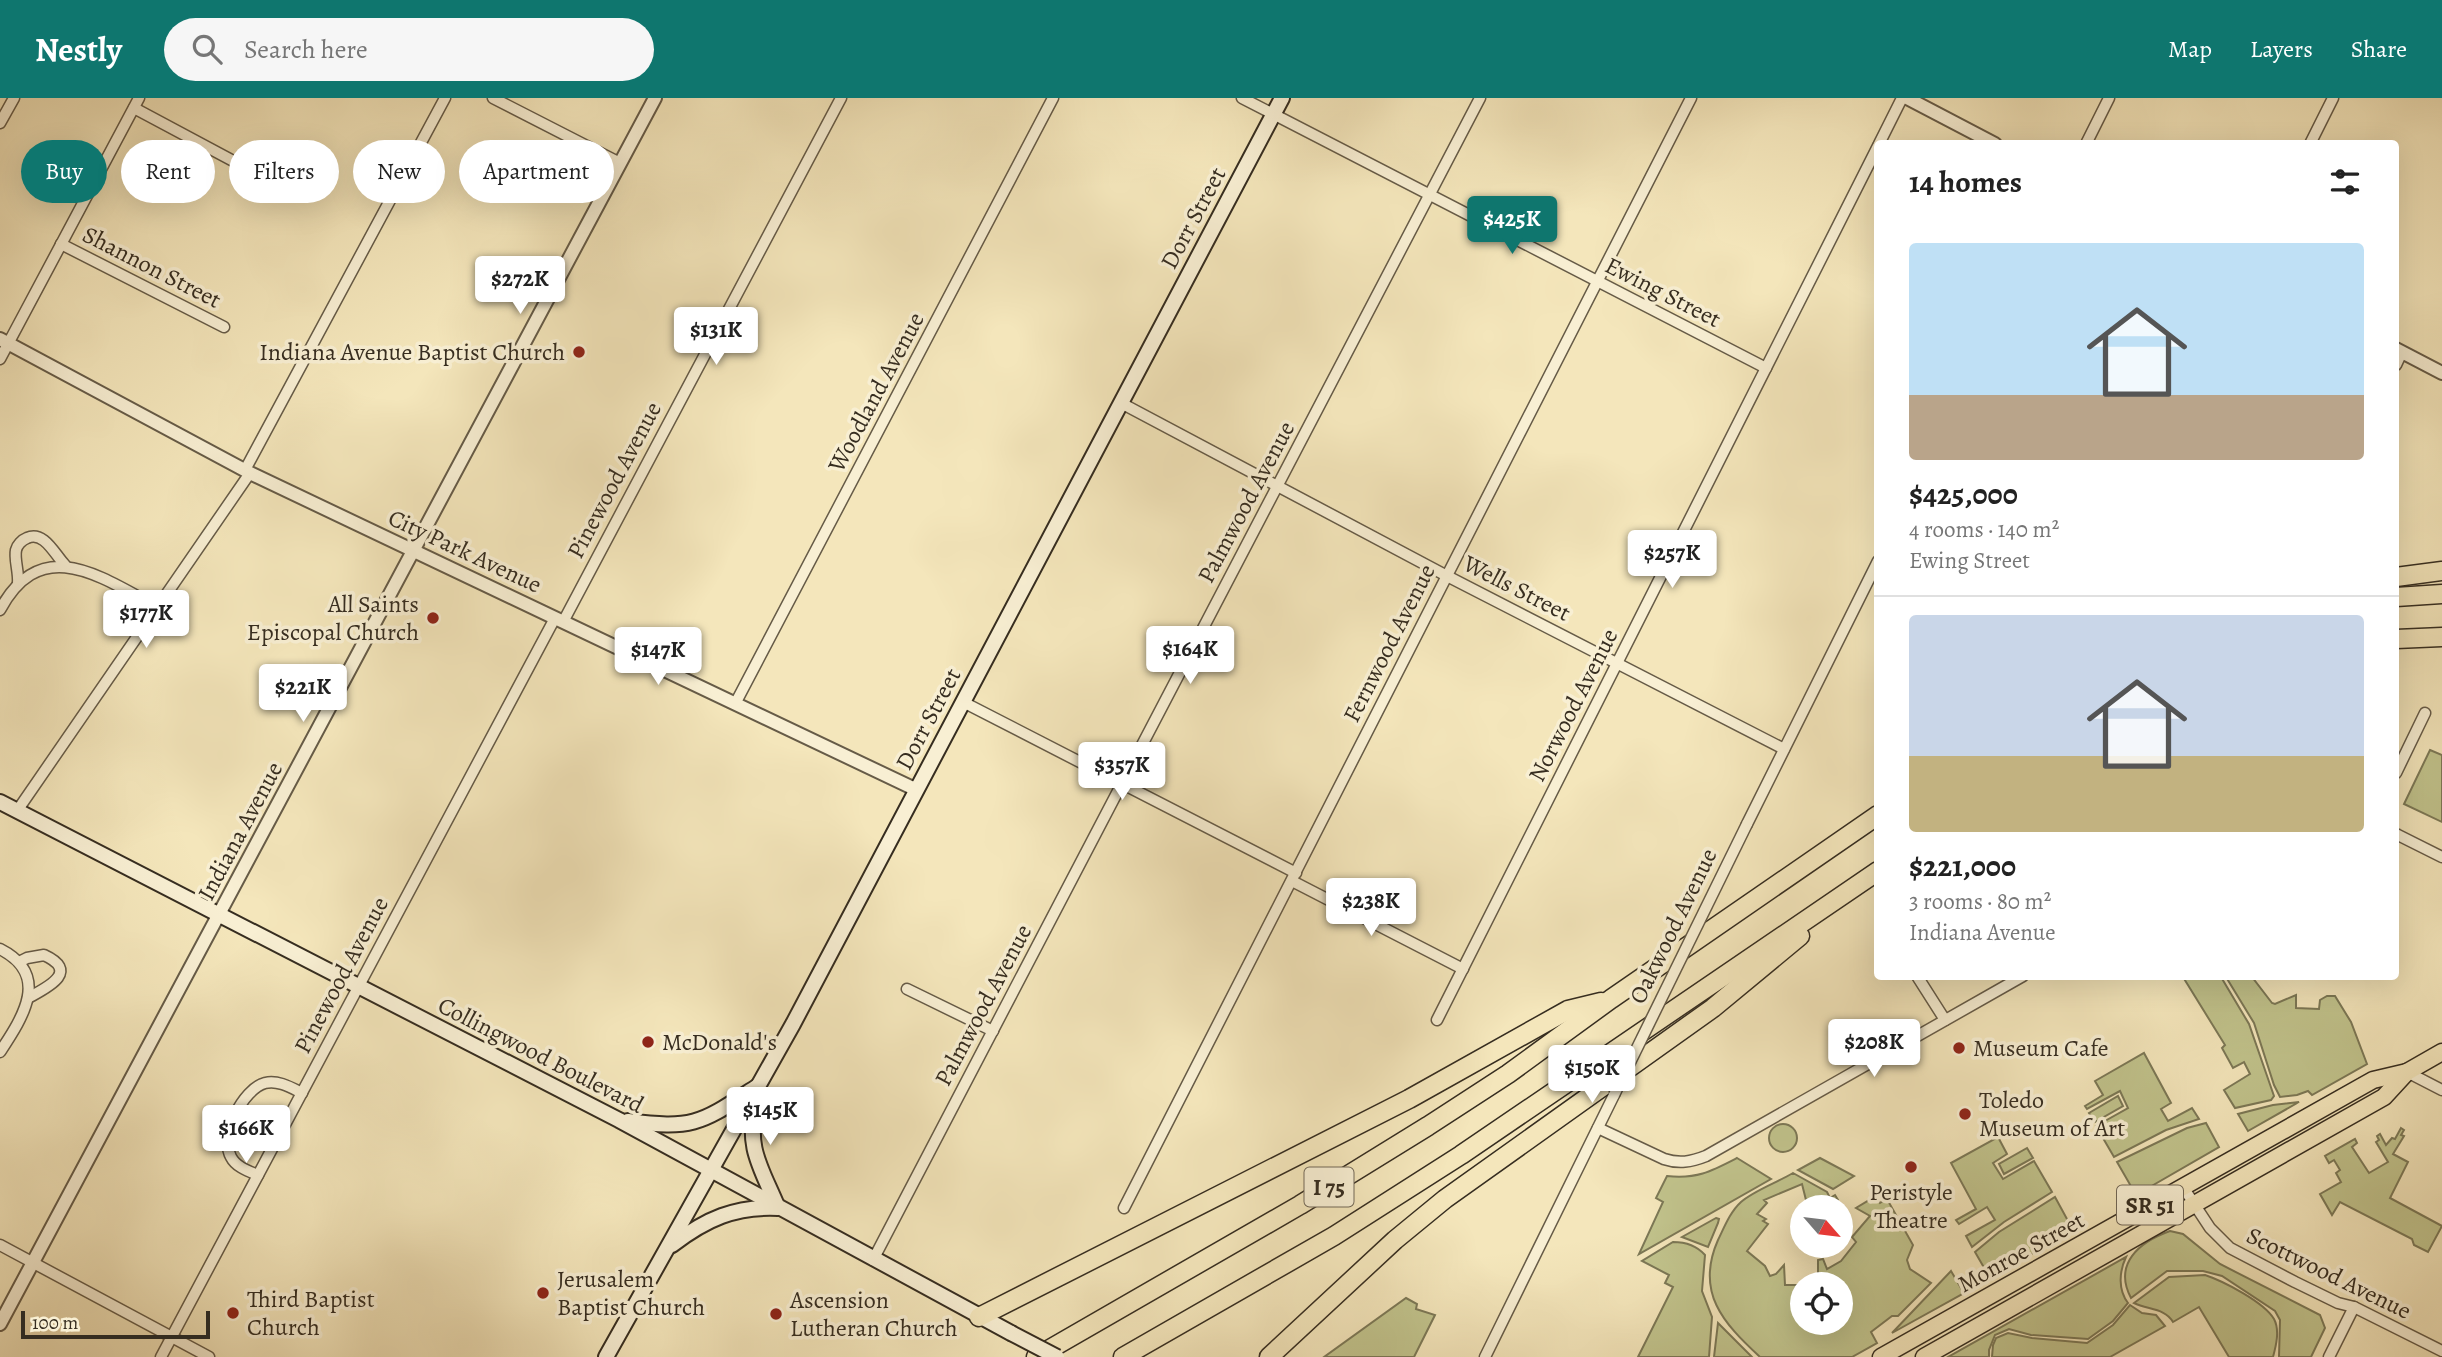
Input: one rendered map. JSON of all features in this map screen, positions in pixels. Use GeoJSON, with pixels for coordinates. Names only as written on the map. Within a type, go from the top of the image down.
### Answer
{"type":"FeatureCollection","features":[{"type":"Feature","properties":{"kind":"highway"},"geometry":{"type":"LineString","coordinates":[[2399,577],[2442,571]]}},
{"type":"Feature","properties":{"kind":"highway"},"geometry":{"type":"LineString","coordinates":[[2399,597],[2442,594]]}},
{"type":"Feature","properties":{"kind":"highway"},"geometry":{"type":"LineString","coordinates":[[2399,639],[2442,637]]}},
{"type":"Feature","properties":{"kind":"highway","name":"I 75"},"geometry":{"type":"LineString","coordinates":[[1036,1357],[1300,1205],[1428,1126],[1508,1074],[1611,999],[1874,818]]}},
{"type":"Feature","properties":{"kind":"highway"},"geometry":{"type":"LineString","coordinates":[[1274,1354],[1395,1240],[1445,1199],[1713,1008],[1874,874]]}},
{"type":"Feature","properties":{"kind":"highway","name":"I 75"},"geometry":{"type":"LineString","coordinates":[[1123,1357],[1334,1236],[1461,1155],[1874,874]]}},
{"type":"Feature","properties":{"kind":"highway"},"geometry":{"type":"LineString","coordinates":[[979,1317],[1409,1099],[1568,1010],[1611,999]]}},
{"type":"Feature","properties":{"kind":"main road","name":"Dorr Street"},"geometry":{"type":"LineString","coordinates":[[606,1357],[759,1086],[1282,98]]}},
{"type":"Feature","properties":{"kind":"main road","name":"Collingwood Boulevard"},"geometry":{"type":"LineString","coordinates":[[0,802],[619,1120],[873,1260],[1057,1357]]}},
{"type":"Feature","properties":{"kind":"main road","name":"Monroe Street"},"geometry":{"type":"LineString","coordinates":[[1881,1357],[2373,1080],[2407,1072],[2442,1052]]}},
{"type":"Feature","properties":{"kind":"main road","name":"Monroe Street"},"geometry":{"type":"LineString","coordinates":[[1924,1357],[2384,1097],[2407,1072]]}},
{"type":"Feature","properties":{"kind":"main road"},"geometry":{"type":"LineString","coordinates":[[619,1120],[657,1125],[687,1125],[704,1120],[759,1086]]}},
{"type":"Feature","properties":{"kind":"main road"},"geometry":{"type":"LineString","coordinates":[[666,1251],[685,1235],[729,1212],[778,1208],[753,1149],[752,1121],[759,1086]]}},
{"type":"Feature","properties":{"kind":"street"},"geometry":{"type":"LineString","coordinates":[[0,123],[14,98]]}},
{"type":"Feature","properties":{"kind":"street"},"geometry":{"type":"LineString","coordinates":[[0,359],[4,341],[61,244],[139,98]]}},
{"type":"Feature","properties":{"kind":"street"},"geometry":{"type":"LineString","coordinates":[[18,811],[248,471],[444,98]]}},
{"type":"Feature","properties":{"kind":"street"},"geometry":{"type":"LineString","coordinates":[[493,98],[620,163]]}},
{"type":"Feature","properties":{"kind":"street","name":"Indiana Avenue"},"geometry":{"type":"LineString","coordinates":[[0,1324],[654,98]]}},
{"type":"Feature","properties":{"kind":"street","name":"Pinewood Avenue"},"geometry":{"type":"LineString","coordinates":[[161,1357],[358,986],[841,98]]}},
{"type":"Feature","properties":{"kind":"street","name":"Woodland Avenue"},"geometry":{"type":"LineString","coordinates":[[734,704],[1053,98]]}},
{"type":"Feature","properties":{"kind":"street","name":"Ewing Street"},"geometry":{"type":"LineString","coordinates":[[1242,98],[1766,368]]}},
{"type":"Feature","properties":{"kind":"street","name":"Palmwood Avenue"},"geometry":{"type":"LineString","coordinates":[[873,1260],[1480,98]]}},
{"type":"Feature","properties":{"kind":"street","name":"Fernwood Avenue"},"geometry":{"type":"LineString","coordinates":[[1124,1208],[1691,98]]}},
{"type":"Feature","properties":{"kind":"street","name":"Norwood Avenue"},"geometry":{"type":"LineString","coordinates":[[1880,140],[1902,98]]}},
{"type":"Feature","properties":{"kind":"street"},"geometry":{"type":"LineString","coordinates":[[1907,98],[1987,140]]}},
{"type":"Feature","properties":{"kind":"street"},"geometry":{"type":"LineString","coordinates":[[2088,140],[2109,98]]}},
{"type":"Feature","properties":{"kind":"street"},"geometry":{"type":"LineString","coordinates":[[2312,140],[2333,98]]}},
{"type":"Feature","properties":{"kind":"street"},"geometry":{"type":"LineString","coordinates":[[134,108],[229,159]]}},
{"type":"Feature","properties":{"kind":"street","name":"Norwood Avenue"},"geometry":{"type":"LineString","coordinates":[[1437,1020],[1874,152]]}},
{"type":"Feature","properties":{"kind":"street","name":"Shannon Street"},"geometry":{"type":"LineString","coordinates":[[61,244],[224,327]]}},
{"type":"Feature","properties":{"kind":"street","name":"City Park Avenue"},"geometry":{"type":"LineString","coordinates":[[4,341],[248,471],[917,790]]}},
{"type":"Feature","properties":{"kind":"street"},"geometry":{"type":"LineString","coordinates":[[2399,351],[2442,373]]}},
{"type":"Feature","properties":{"kind":"street","name":"Wells Street"},"geometry":{"type":"LineString","coordinates":[[1121,403],[1447,576],[1784,749]]}},
{"type":"Feature","properties":{"kind":"street"},"geometry":{"type":"LineString","coordinates":[[0,610],[18,583],[20,570],[15,552],[20,543],[29,536],[39,537],[48,543],[65,565]]}},
{"type":"Feature","properties":{"kind":"street"},"geometry":{"type":"LineString","coordinates":[[18,583],[41,570],[65,565],[98,575],[157,607]]}},
{"type":"Feature","properties":{"kind":"street","name":"Oakwood Avenue"},"geometry":{"type":"LineString","coordinates":[[1488,1354],[1874,570]]}},
{"type":"Feature","properties":{"kind":"street"},"geometry":{"type":"LineString","coordinates":[[963,702],[1122,784],[1463,969]]}},
{"type":"Feature","properties":{"kind":"street"},"geometry":{"type":"LineString","coordinates":[[2399,768],[2425,713]]}},
{"type":"Feature","properties":{"kind":"street"},"geometry":{"type":"LineString","coordinates":[[2399,836],[2442,857]]}},
{"type":"Feature","properties":{"kind":"street"},"geometry":{"type":"LineString","coordinates":[[0,949],[19,962],[30,985],[28,998],[17,1023],[0,1052]]}},
{"type":"Feature","properties":{"kind":"street"},"geometry":{"type":"LineString","coordinates":[[19,962],[44,955],[56,963],[59,969],[55,983],[28,998]]}},
{"type":"Feature","properties":{"kind":"street"},"geometry":{"type":"LineString","coordinates":[[1920,980],[1945,1020]]}},
{"type":"Feature","properties":{"kind":"street"},"geometry":{"type":"LineString","coordinates":[[1598,1128],[1664,1159],[1673,1162],[1693,1161],[1718,1150],[2015,980]]}},
{"type":"Feature","properties":{"kind":"street"},"geometry":{"type":"LineString","coordinates":[[907,989],[993,1031]]}},
{"type":"Feature","properties":{"kind":"street"},"geometry":{"type":"LineString","coordinates":[[2407,1072],[2442,1090]]}},
{"type":"Feature","properties":{"kind":"street","name":"Pinewood Avenue"},"geometry":{"type":"LineString","coordinates":[[258,1175],[235,1163],[228,1149],[227,1135],[240,1107],[250,1092],[268,1082],[282,1084],[302,1093]]}},
{"type":"Feature","properties":{"kind":"street","name":"Scottwood Avenue"},"geometry":{"type":"LineString","coordinates":[[2183,1186],[2210,1228],[2230,1248],[2338,1303],[2354,1307],[2442,1351]]}},
{"type":"Feature","properties":{"kind":"street"},"geometry":{"type":"LineString","coordinates":[[0,1245],[209,1357]]}},
{"type":"Feature","properties":{"kind":"street"},"geometry":{"type":"LineString","coordinates":[[2329,1357],[2354,1307]]}},
{"type":"Feature","properties":{"kind":"green space"},"geometry":{"type":"Polygon","coordinates":[[[2430,750],[2442,755],[2442,822],[2404,804],[2430,750]]]}},
{"type":"Feature","properties":{"kind":"green space"},"geometry":{"type":"Polygon","coordinates":[[[2185,980],[2223,980],[2249,1024],[2274,1096],[2271,1100],[2235,1108],[2224,1090],[2250,1074],[2244,1062],[2233,1068],[2222,1048],[2225,1045],[2185,980]]]}},
{"type":"Feature","properties":{"kind":"green space"},"geometry":{"type":"Polygon","coordinates":[[[2228,980],[2254,980],[2275,1004],[2296,995],[2296,1008],[2319,1009],[2320,1000],[2335,996],[2351,1022],[2367,1064],[2312,1095],[2308,1091],[2280,1097],[2254,1023],[2228,980]]]}},
{"type":"Feature","properties":{"kind":"green space"},"geometry":{"type":"Polygon","coordinates":[[[2144,1053],[2171,1103],[2161,1109],[2168,1121],[2192,1108],[2199,1119],[2166,1130],[2114,1157],[2096,1126],[2128,1108],[2120,1091],[2087,1109],[2085,1106],[2103,1095],[2095,1081],[2144,1053]]]}},
{"type":"Feature","properties":{"kind":"green space"},"geometry":{"type":"Polygon","coordinates":[[[2118,1096],[2123,1106],[2095,1122],[2089,1113],[2118,1096]]]}},
{"type":"Feature","properties":{"kind":"green space"},"geometry":{"type":"Polygon","coordinates":[[[2299,1102],[2248,1131],[2238,1114],[2273,1105],[2299,1102]]]}},
{"type":"Feature","properties":{"kind":"green space"},"geometry":{"type":"Polygon","coordinates":[[[2206,1123],[2219,1147],[2136,1195],[2117,1162],[2187,1128],[2206,1123]]]}},
{"type":"Feature","properties":{"kind":"green space"},"geometry":{"type":"Polygon","coordinates":[[[1783,1124],[1793,1128],[1797,1138],[1793,1148],[1783,1152],[1773,1148],[1769,1138],[1773,1128],[1783,1124]]]}},
{"type":"Feature","properties":{"kind":"green space"},"geometry":{"type":"Polygon","coordinates":[[[2401,1128],[2404,1130],[2401,1135],[2404,1136],[2393,1154],[2408,1162],[2390,1198],[2442,1226],[2428,1252],[2414,1245],[2412,1239],[2340,1202],[2332,1215],[2320,1194],[2341,1182],[2336,1173],[2340,1170],[2334,1160],[2329,1163],[2325,1156],[2355,1139],[2357,1143],[2352,1147],[2369,1173],[2388,1162],[2376,1142],[2379,1140],[2377,1136],[2380,1134],[2386,1145],[2392,1138],[2395,1139],[2401,1128]]]}},
{"type":"Feature","properties":{"kind":"green space"},"geometry":{"type":"Polygon","coordinates":[[[1998,1137],[2007,1154],[1993,1163],[2003,1179],[2034,1161],[2052,1192],[2004,1222],[1972,1247],[1966,1236],[1995,1220],[1987,1207],[1959,1224],[1956,1220],[1976,1209],[1951,1163],[1998,1137]]]}},
{"type":"Feature","properties":{"kind":"green space"},"geometry":{"type":"Polygon","coordinates":[[[2027,1148],[2033,1158],[2004,1174],[1999,1164],[2027,1148]]]}},
{"type":"Feature","properties":{"kind":"green space"},"geometry":{"type":"Polygon","coordinates":[[[1737,1158],[1771,1179],[1639,1254],[1663,1202],[1656,1198],[1667,1176],[1703,1173],[1737,1158]]]}},
{"type":"Feature","properties":{"kind":"green space"},"geometry":{"type":"Polygon","coordinates":[[[1820,1158],[1854,1176],[1833,1189],[1798,1170],[1820,1158]]]}},
{"type":"Feature","properties":{"kind":"green space"},"geometry":{"type":"Polygon","coordinates":[[[1793,1173],[1828,1195],[1805,1195],[1802,1184],[1764,1200],[1767,1203],[1757,1214],[1766,1219],[1763,1221],[1768,1224],[1747,1251],[1765,1266],[1770,1276],[1776,1274],[1784,1265],[1785,1285],[1790,1285],[1790,1335],[1853,1335],[1853,1272],[1818,1272],[1818,1260],[1823,1259],[1827,1269],[1843,1258],[1853,1258],[1853,1246],[1856,1242],[1853,1236],[1870,1216],[1856,1208],[1876,1196],[1880,1203],[1887,1199],[1913,1245],[1907,1260],[1910,1269],[1931,1283],[1898,1316],[1892,1316],[1871,1332],[1877,1343],[1852,1357],[1760,1357],[1724,1319],[1711,1291],[1710,1275],[1718,1240],[1728,1220],[1741,1202],[1793,1173]]]}},
{"type":"Feature","properties":{"kind":"green space"},"geometry":{"type":"Polygon","coordinates":[[[2055,1197],[2073,1230],[1990,1278],[1975,1252],[1999,1232],[2055,1197]]]}},
{"type":"Feature","properties":{"kind":"green space"},"geometry":{"type":"Polygon","coordinates":[[[1716,1218],[1719,1219],[1718,1223],[1708,1247],[1682,1237],[1716,1218]]]}},
{"type":"Feature","properties":{"kind":"green space"},"geometry":{"type":"Polygon","coordinates":[[[2170,1231],[2183,1234],[2220,1264],[2320,1315],[2325,1328],[2311,1357],[2279,1357],[2280,1320],[2275,1311],[2222,1276],[2203,1271],[2167,1271],[2131,1298],[2125,1275],[2132,1256],[2148,1241],[2170,1231]]]}},
{"type":"Feature","properties":{"kind":"green space"},"geometry":{"type":"Polygon","coordinates":[[[1673,1242],[1690,1245],[1705,1255],[1702,1291],[1712,1317],[1709,1357],[1638,1357],[1673,1287],[1665,1283],[1669,1275],[1642,1261],[1673,1242]]]}},
{"type":"Feature","properties":{"kind":"green space"},"geometry":{"type":"Polygon","coordinates":[[[2126,1257],[2121,1281],[2122,1292],[2128,1303],[2113,1321],[2088,1339],[2031,1335],[2009,1329],[1995,1335],[1989,1357],[1948,1357],[2126,1257]]]}},
{"type":"Feature","properties":{"kind":"green space"},"geometry":{"type":"Polygon","coordinates":[[[1951,1271],[1964,1293],[1892,1333],[1951,1271]]]}},
{"type":"Feature","properties":{"kind":"green space"},"geometry":{"type":"Polygon","coordinates":[[[2205,1275],[2242,1293],[2269,1312],[2277,1328],[2273,1357],[2229,1357],[2199,1307],[2173,1322],[2166,1314],[2134,1303],[2169,1277],[2205,1275]]]}},
{"type":"Feature","properties":{"kind":"green space"},"geometry":{"type":"Polygon","coordinates":[[[1406,1298],[1417,1304],[1416,1309],[1435,1315],[1414,1357],[1324,1357],[1406,1298]]]}},
{"type":"Feature","properties":{"kind":"green space"},"geometry":{"type":"Polygon","coordinates":[[[2130,1305],[2142,1313],[2156,1315],[2165,1326],[2110,1357],[1992,1357],[1996,1338],[2008,1333],[2087,1343],[2113,1325],[2130,1305]]]}},
{"type":"Feature","properties":{"kind":"green space"},"geometry":{"type":"Polygon","coordinates":[[[1718,1323],[1752,1357],[1714,1357],[1718,1323]]]}},
{"type":"Feature","properties":{"kind":"place","name":"Indiana Avenue Baptist Church"},"geometry":{"type":"Point","coordinates":[579,352]}},
{"type":"Feature","properties":{"kind":"place","name":"All Saints Episcopal Church"},"geometry":{"type":"Point","coordinates":[433,618]}},
{"type":"Feature","properties":{"kind":"place","name":"McDonald's"},"geometry":{"type":"Point","coordinates":[648,1042]}},
{"type":"Feature","properties":{"kind":"place","name":"Museum Cafe"},"geometry":{"type":"Point","coordinates":[1959,1048]}},
{"type":"Feature","properties":{"kind":"place","name":"Toledo Museum of Art"},"geometry":{"type":"Point","coordinates":[1965,1114]}},
{"type":"Feature","properties":{"kind":"place","name":"Peristyle Theatre"},"geometry":{"type":"Point","coordinates":[1911,1167]}},
{"type":"Feature","properties":{"kind":"place","name":"Jerusalem Baptist Church"},"geometry":{"type":"Point","coordinates":[543,1293]}},
{"type":"Feature","properties":{"kind":"place","name":"Third Baptist Church"},"geometry":{"type":"Point","coordinates":[233,1313]}},
{"type":"Feature","properties":{"kind":"place","name":"Ascension Lutheran Church"},"geometry":{"type":"Point","coordinates":[776,1314]}}]}
